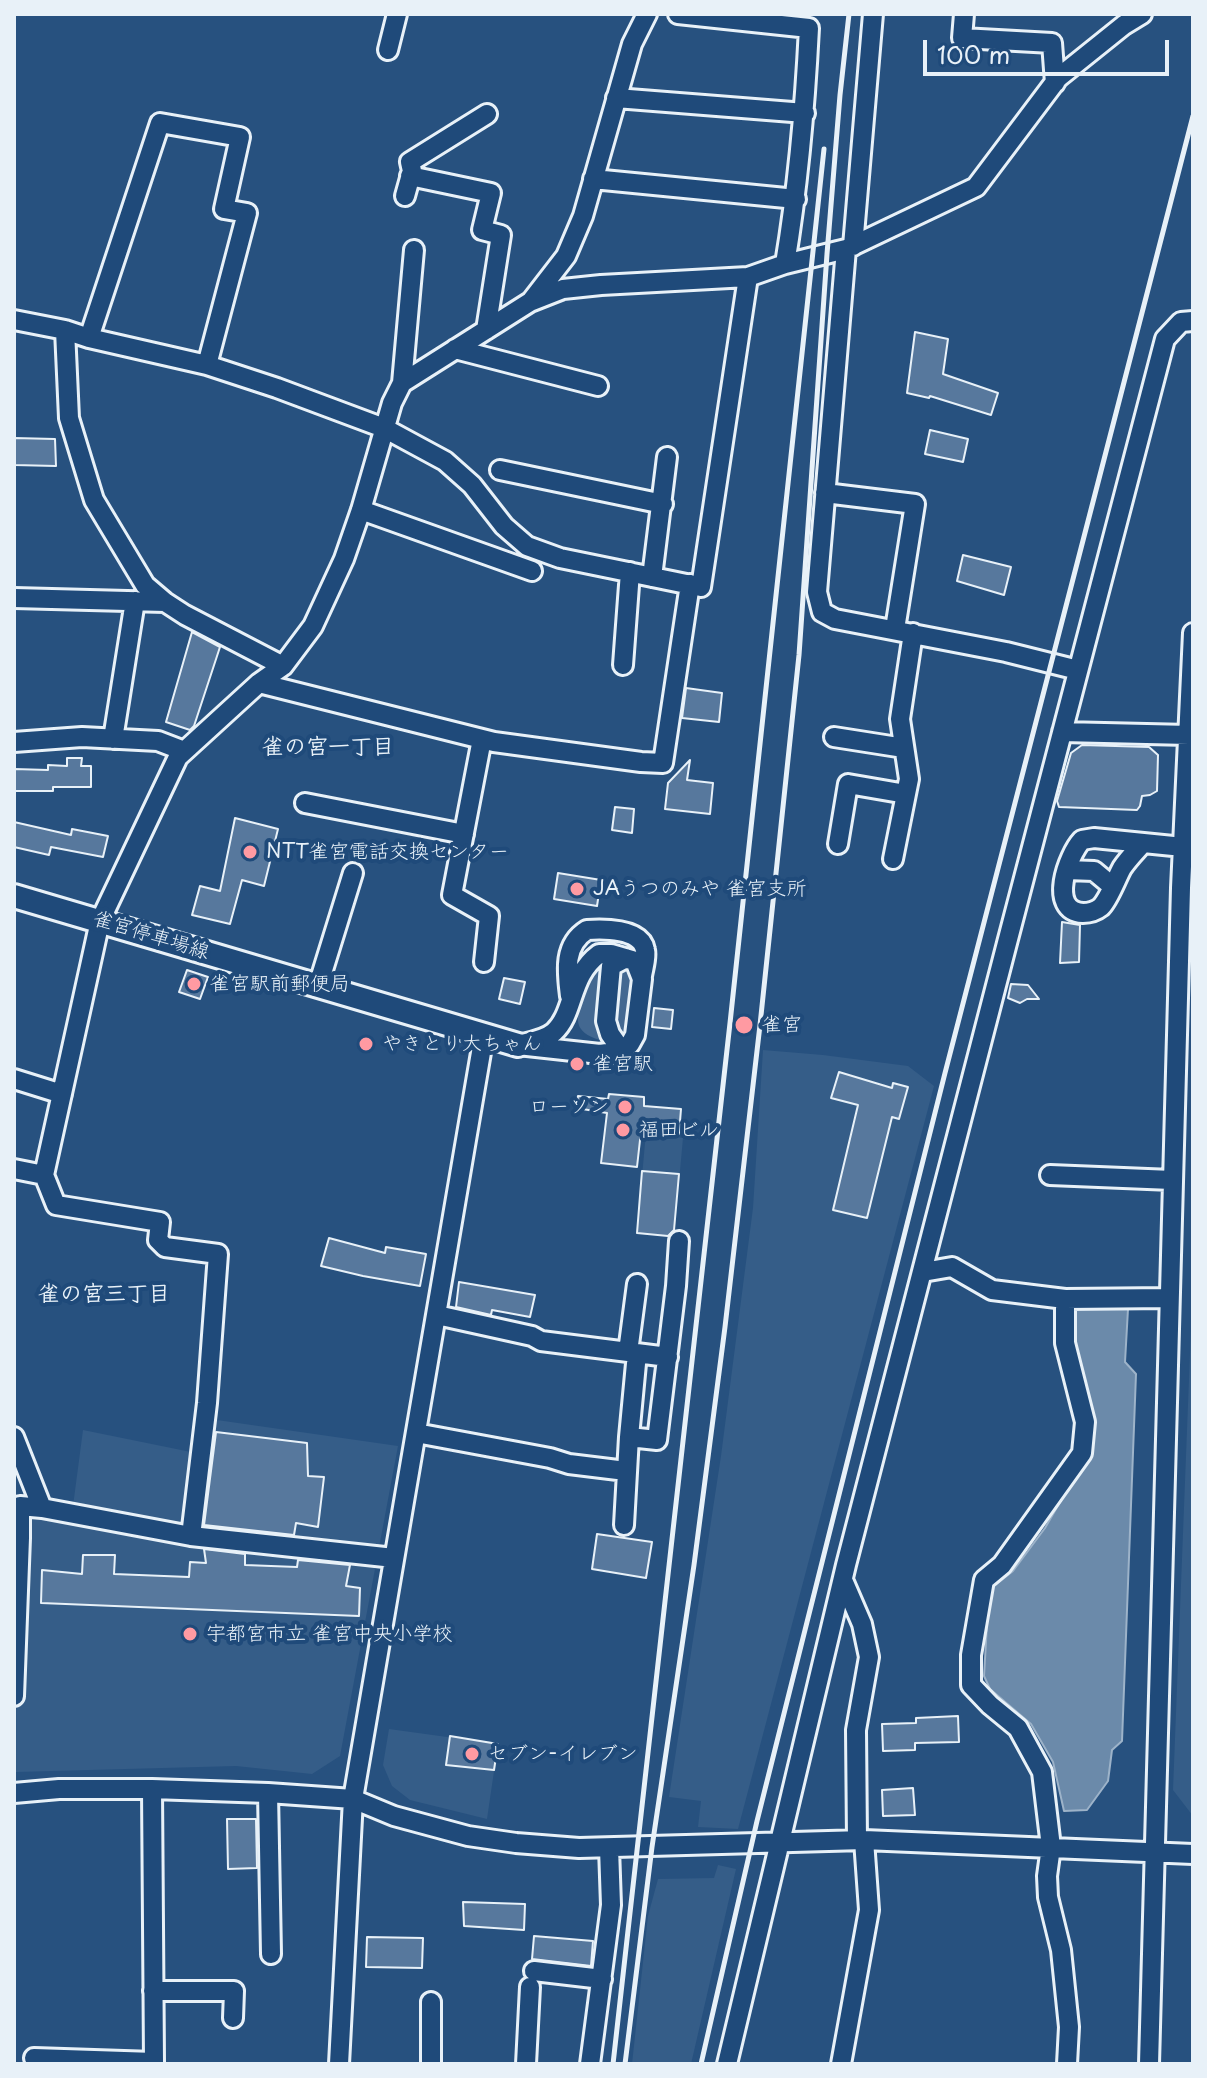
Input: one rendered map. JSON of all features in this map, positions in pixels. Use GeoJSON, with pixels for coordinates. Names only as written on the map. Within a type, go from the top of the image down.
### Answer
{"type":"FeatureCollection","features":[{"type":"Feature","properties":{"kind":"main road","name":"雀宮停車場線"},"geometry":{"type":"LineString","coordinates":[[14,896],[518,1045]]}},
{"type":"Feature","properties":{"kind":"street"},"geometry":{"type":"LineString","coordinates":[[388,50],[397,14]]}},
{"type":"Feature","properties":{"kind":"street"},"geometry":{"type":"LineString","coordinates":[[530,302],[566,256],[583,216],[632,44],[647,14]]}},
{"type":"Feature","properties":{"kind":"street"},"geometry":{"type":"LineString","coordinates":[[678,14],[809,28],[805,113],[785,264]]}},
{"type":"Feature","properties":{"kind":"street"},"geometry":{"type":"LineString","coordinates":[[873,14],[825,493],[817,592],[822,612],[835,619],[1006,652],[1078,670]]}},
{"type":"Feature","properties":{"kind":"street"},"geometry":{"type":"LineString","coordinates":[[964,14],[962,38],[1052,43],[1055,83]]}},
{"type":"Feature","properties":{"kind":"street"},"geometry":{"type":"LineString","coordinates":[[402,383],[530,302],[563,289],[748,277],[850,247],[976,187],[1055,83],[1124,25],[1142,14]]}},
{"type":"Feature","properties":{"kind":"street"},"geometry":{"type":"LineString","coordinates":[[616,98],[805,113]]}},
{"type":"Feature","properties":{"kind":"street"},"geometry":{"type":"LineString","coordinates":[[405,196],[412,171],[410,162],[487,114]]}},
{"type":"Feature","properties":{"kind":"street"},"geometry":{"type":"LineString","coordinates":[[89,338],[160,123],[240,137],[224,209],[247,213],[207,365]]}},
{"type":"Feature","properties":{"kind":"street"},"geometry":{"type":"LineString","coordinates":[[410,176],[491,193],[482,230],[501,235],[486,330]]}},
{"type":"Feature","properties":{"kind":"street"},"geometry":{"type":"LineString","coordinates":[[593,179],[796,199]]}},
{"type":"Feature","properties":{"kind":"street"},"geometry":{"type":"LineString","coordinates":[[191,1536],[207,1403],[218,1254],[165,1247],[158,1240],[160,1222],[56,1205],[44,1175],[100,921],[178,757],[259,683],[283,666],[313,626],[344,559],[392,403],[402,383],[414,250]]}},
{"type":"Feature","properties":{"kind":"street"},"geometry":{"type":"LineString","coordinates":[[14,320],[207,365],[384,428],[445,461],[472,485],[504,526],[527,546],[560,558],[701,587],[748,277]]}},
{"type":"Feature","properties":{"kind":"street"},"geometry":{"type":"LineString","coordinates":[[727,2064],[843,1580],[1165,339],[1181,322],[1193,321]]}},
{"type":"Feature","properties":{"kind":"street"},"geometry":{"type":"LineString","coordinates":[[65,330],[69,418],[94,500],[145,585],[185,615],[283,666]]}},
{"type":"Feature","properties":{"kind":"street"},"geometry":{"type":"LineString","coordinates":[[455,349],[598,386]]}},
{"type":"Feature","properties":{"kind":"street"},"geometry":{"type":"LineString","coordinates":[[652,577],[667,457]]}},
{"type":"Feature","properties":{"kind":"street"},"geometry":{"type":"LineString","coordinates":[[500,470],[663,504]]}},
{"type":"Feature","properties":{"kind":"street"},"geometry":{"type":"LineString","coordinates":[[825,493],[915,504],[900,719],[909,779],[893,859]]}},
{"type":"Feature","properties":{"kind":"street"},"geometry":{"type":"LineString","coordinates":[[361,510],[532,571]]}},
{"type":"Feature","properties":{"kind":"street"},"geometry":{"type":"LineString","coordinates":[[623,665],[630,572]]}},
{"type":"Feature","properties":{"kind":"street"},"geometry":{"type":"LineString","coordinates":[[259,683],[482,739],[663,763],[690,584]]}},
{"type":"Feature","properties":{"kind":"street"},"geometry":{"type":"LineString","coordinates":[[14,598],[165,602]]}},
{"type":"Feature","properties":{"kind":"street"},"geometry":{"type":"LineString","coordinates":[[113,739],[135,601]]}},
{"type":"Feature","properties":{"kind":"street"},"geometry":{"type":"LineString","coordinates":[[1149,2064],[1172,1180],[1188,848],[1193,633]]}},
{"type":"Feature","properties":{"kind":"street"},"geometry":{"type":"LineString","coordinates":[[1062,732],[1189,735]]}},
{"type":"Feature","properties":{"kind":"street"},"geometry":{"type":"LineString","coordinates":[[14,742],[82,737],[158,741],[184,751]]}},
{"type":"Feature","properties":{"kind":"street"},"geometry":{"type":"LineString","coordinates":[[834,737],[904,748]]}},
{"type":"Feature","properties":{"kind":"street"},"geometry":{"type":"LineString","coordinates":[[482,739],[452,895],[489,916],[484,962]]}},
{"type":"Feature","properties":{"kind":"street"},"geometry":{"type":"LineString","coordinates":[[838,844],[848,784],[906,794]]}},
{"type":"Feature","properties":{"kind":"street"},"geometry":{"type":"LineString","coordinates":[[305,803],[464,834]]}},
{"type":"Feature","properties":{"kind":"street"},"geometry":{"type":"LineString","coordinates":[[1143,843],[1116,879],[1101,907],[1092,912],[1079,913],[1070,909],[1063,898],[1067,870],[1074,849],[1082,840],[1094,838],[1143,843],[1188,848]]}},
{"type":"Feature","properties":{"kind":"street"},"geometry":{"type":"LineString","coordinates":[[1094,838],[1108,843],[1121,859],[1116,879]]}},
{"type":"Feature","properties":{"kind":"street"},"geometry":{"type":"LineString","coordinates":[[1067,870],[1094,871],[1116,879]]}},
{"type":"Feature","properties":{"kind":"street"},"geometry":{"type":"LineString","coordinates":[[318,986],[353,873]]}},
{"type":"Feature","properties":{"kind":"street"},"geometry":{"type":"LineString","coordinates":[[518,1045],[600,1054],[622,1051],[635,1035],[645,949],[640,941],[633,935],[587,930],[576,939],[568,955],[570,999]]}},
{"type":"Feature","properties":{"kind":"street"},"geometry":{"type":"LineString","coordinates":[[518,1045],[541,1040],[555,1032],[564,1019],[583,970],[599,954],[635,961],[642,979]]}},
{"type":"Feature","properties":{"kind":"street"},"geometry":{"type":"LineString","coordinates":[[622,1051],[610,1034],[606,1021],[611,966],[626,958]]}},
{"type":"Feature","properties":{"kind":"street"},"geometry":{"type":"LineString","coordinates":[[564,1019],[572,1035],[600,1054]]}},
{"type":"Feature","properties":{"kind":"street"},"geometry":{"type":"LineString","coordinates":[[339,2064],[353,1799],[484,1035]]}},
{"type":"Feature","properties":{"kind":"street"},"geometry":{"type":"LineString","coordinates":[[14,1079],[62,1094]]}},
{"type":"Feature","properties":{"kind":"street"},"geometry":{"type":"LineString","coordinates":[[14,1169],[44,1175]]}},
{"type":"Feature","properties":{"kind":"street"},"geometry":{"type":"LineString","coordinates":[[1050,1175],[1172,1180]]}},
{"type":"Feature","properties":{"kind":"street"},"geometry":{"type":"LineString","coordinates":[[629,1437],[657,1440],[679,1241]]}},
{"type":"Feature","properties":{"kind":"street"},"geometry":{"type":"LineString","coordinates":[[923,1272],[952,1267],[992,1290],[1065,1299],[1169,1298]]}},
{"type":"Feature","properties":{"kind":"street"},"geometry":{"type":"LineString","coordinates":[[624,1525],[637,1284]]}},
{"type":"Feature","properties":{"kind":"street"},"geometry":{"type":"LineString","coordinates":[[1065,1299],[1065,1343],[1085,1422],[1082,1453],[1002,1565],[984,1580],[971,1655],[971,1685],[1018,1728],[1042,1772],[1051,1847],[1046,1886],[1061,1950],[1069,2027],[1067,2064]]}},
{"type":"Feature","properties":{"kind":"street"},"geometry":{"type":"LineString","coordinates":[[437,1315],[532,1336],[541,1341],[668,1357]]}},
{"type":"Feature","properties":{"kind":"street"},"geometry":{"type":"LineString","coordinates":[[416,1433],[569,1464],[626,1471]]}},
{"type":"Feature","properties":{"kind":"street"},"geometry":{"type":"LineString","coordinates":[[14,1437],[42,1508]]}},
{"type":"Feature","properties":{"kind":"street"},"geometry":{"type":"LineString","coordinates":[[14,1696],[20,1506],[191,1536],[394,1558]]}},
{"type":"Feature","properties":{"kind":"street"},"geometry":{"type":"LineString","coordinates":[[841,2064],[869,1910],[860,1840],[856,1730],[869,1657],[862,1624],[843,1580]]}},
{"type":"Feature","properties":{"kind":"street"},"geometry":{"type":"LineString","coordinates":[[14,1793],[59,1789],[152,1789],[353,1799],[394,1816],[468,1836],[579,1848],[860,1840],[1193,1854]]}},
{"type":"Feature","properties":{"kind":"street"},"geometry":{"type":"LineString","coordinates":[[34,2058],[154,2062],[152,1789]]}},
{"type":"Feature","properties":{"kind":"street"},"geometry":{"type":"LineString","coordinates":[[268,1793],[271,1954]]}},
{"type":"Feature","properties":{"kind":"street"},"geometry":{"type":"LineString","coordinates":[[590,2064],[611,1905],[609,1848]]}},
{"type":"Feature","properties":{"kind":"street"},"geometry":{"type":"LineString","coordinates":[[526,2064],[532,1979],[602,1979]]}},
{"type":"Feature","properties":{"kind":"street"},"geometry":{"type":"LineString","coordinates":[[153,1991],[234,1991],[233,2018]]}},
{"type":"Feature","properties":{"kind":"street"},"geometry":{"type":"LineString","coordinates":[[431,2002],[431,2064]]}},
{"type":"Feature","properties":{"kind":"shaded area"},"geometry":{"type":"Polygon","coordinates":[[[599,967],[603,971],[597,1024],[600,1040],[585,1033],[578,1024],[588,984],[599,967]]]}},
{"type":"Feature","properties":{"kind":"shaded area"},"geometry":{"type":"Polygon","coordinates":[[[625,968],[632,982],[634,1000],[630,1019],[622,1033],[613,1021],[619,971],[625,968]]]}},
{"type":"Feature","properties":{"kind":"shaded area"},"geometry":{"type":"Polygon","coordinates":[[[763,1050],[908,1066],[934,1086],[738,1829],[698,1827],[701,1801],[669,1797],[721,1456],[753,1208],[763,1050]]]}},
{"type":"Feature","properties":{"kind":"shaded area"},"geometry":{"type":"Polygon","coordinates":[[[648,1135],[683,1138],[674,1237],[637,1233],[645,1143],[648,1135]]]}},
{"type":"Feature","properties":{"kind":"shaded area"},"geometry":{"type":"Polygon","coordinates":[[[1193,1276],[1193,1816],[1173,1790],[1193,1276]]]}},
{"type":"Feature","properties":{"kind":"shaded area"},"geometry":{"type":"Polygon","coordinates":[[[1072,1305],[1128,1309],[1125,1362],[1136,1374],[1122,1741],[1112,1750],[1108,1781],[1087,1810],[1064,1811],[1053,1762],[1031,1724],[990,1689],[984,1676],[989,1590],[1013,1571],[1045,1528],[1093,1439],[1085,1393],[1070,1343],[1072,1305]]]}},
{"type":"Feature","properties":{"kind":"shaded area","name":"宇都宮市立 雀宮中央小学校"},"geometry":{"type":"Polygon","coordinates":[[[196,1417],[398,1446],[340,1756],[312,1774],[236,1766],[16,1772],[17,1513],[73,1506],[83,1430],[191,1452],[196,1417]]]}},
{"type":"Feature","properties":{"kind":"shaded area"},"geometry":{"type":"Polygon","coordinates":[[[389,1729],[498,1744],[487,1819],[410,1800],[392,1786],[383,1765],[389,1729]]]}},
{"type":"Feature","properties":{"kind":"shaded area"},"geometry":{"type":"Polygon","coordinates":[[[718,1865],[736,1869],[691,2064],[632,2064],[648,1916],[658,1879],[714,1878],[718,1865]]]}},
{"type":"Feature","properties":{"kind":"building"},"geometry":{"type":"Polygon","coordinates":[[[915,332],[948,339],[943,374],[998,393],[991,415],[930,396],[907,393],[915,332]]]}},
{"type":"Feature","properties":{"kind":"building"},"geometry":{"type":"Polygon","coordinates":[[[930,430],[968,439],[963,462],[925,454],[930,430]]]}},
{"type":"Feature","properties":{"kind":"building"},"geometry":{"type":"Polygon","coordinates":[[[14,438],[55,439],[56,466],[14,465],[14,438]]]}},
{"type":"Feature","properties":{"kind":"building"},"geometry":{"type":"Polygon","coordinates":[[[963,555],[1011,567],[1004,595],[957,581],[963,555]]]}},
{"type":"Feature","properties":{"kind":"building"},"geometry":{"type":"Polygon","coordinates":[[[192,632],[220,647],[194,726],[190,730],[166,722],[192,632]]]}},
{"type":"Feature","properties":{"kind":"building"},"geometry":{"type":"Polygon","coordinates":[[[686,688],[722,693],[719,722],[682,718],[686,688]]]}},
{"type":"Feature","properties":{"kind":"building"},"geometry":{"type":"Polygon","coordinates":[[[1082,745],[1149,747],[1158,755],[1157,791],[1142,796],[1137,810],[1059,807],[1057,801],[1071,753],[1082,745]]]}},
{"type":"Feature","properties":{"kind":"building"},"geometry":{"type":"Polygon","coordinates":[[[67,758],[82,758],[81,766],[91,766],[91,787],[14,791],[14,769],[48,770],[48,765],[67,766],[67,758]]]}},
{"type":"Feature","properties":{"kind":"building"},"geometry":{"type":"Polygon","coordinates":[[[690,760],[687,780],[713,783],[710,814],[665,809],[668,783],[690,760]]]}},
{"type":"Feature","properties":{"kind":"building"},"geometry":{"type":"Polygon","coordinates":[[[615,807],[634,809],[632,833],[612,830],[615,807]]]}},
{"type":"Feature","properties":{"kind":"building","name":"NTT雀宮電話交換センター"},"geometry":{"type":"Polygon","coordinates":[[[235,818],[278,829],[264,886],[242,880],[230,924],[192,915],[200,886],[220,891],[235,818]]]}},
{"type":"Feature","properties":{"kind":"building"},"geometry":{"type":"Polygon","coordinates":[[[14,822],[71,835],[72,829],[108,836],[103,857],[51,847],[49,855],[14,847],[14,822]]]}},
{"type":"Feature","properties":{"kind":"building","name":"JAうつのみや 雀宮支所"},"geometry":{"type":"Polygon","coordinates":[[[558,873],[601,880],[597,906],[554,899],[558,873]]]}},
{"type":"Feature","properties":{"kind":"building"},"geometry":{"type":"Polygon","coordinates":[[[1062,922],[1080,925],[1079,962],[1060,963],[1062,922]]]}},
{"type":"Feature","properties":{"kind":"building","name":"雀宮駅前郵便局"},"geometry":{"type":"Polygon","coordinates":[[[187,970],[208,977],[200,999],[179,992],[187,970]]]}},
{"type":"Feature","properties":{"kind":"building"},"geometry":{"type":"Polygon","coordinates":[[[504,978],[525,982],[520,1004],[499,999],[504,978]]]}},
{"type":"Feature","properties":{"kind":"building"},"geometry":{"type":"Polygon","coordinates":[[[1011,984],[1028,985],[1039,999],[1027,999],[1020,1003],[1008,998],[1011,984]]]}},
{"type":"Feature","properties":{"kind":"building"},"geometry":{"type":"Polygon","coordinates":[[[654,1008],[673,1010],[671,1029],[652,1027],[654,1008]]]}},
{"type":"Feature","properties":{"kind":"building"},"geometry":{"type":"Polygon","coordinates":[[[839,1072],[892,1088],[893,1083],[908,1087],[899,1119],[892,1117],[867,1218],[833,1210],[858,1105],[831,1098],[839,1072]]]}},
{"type":"Feature","properties":{"kind":"building","name":"福田ビル"},"geometry":{"type":"Polygon","coordinates":[[[609,1094],[644,1097],[644,1106],[681,1109],[679,1134],[641,1131],[637,1167],[601,1163],[607,1113],[576,1108],[578,1096],[608,1099],[609,1094]]]}},
{"type":"Feature","properties":{"kind":"building"},"geometry":{"type":"Polygon","coordinates":[[[642,1171],[679,1174],[674,1230],[668,1236],[637,1233],[642,1171]]]}},
{"type":"Feature","properties":{"kind":"building"},"geometry":{"type":"Polygon","coordinates":[[[329,1238],[385,1253],[386,1247],[426,1254],[420,1286],[321,1266],[329,1238]]]}},
{"type":"Feature","properties":{"kind":"building"},"geometry":{"type":"Polygon","coordinates":[[[459,1282],[535,1295],[530,1317],[492,1310],[491,1315],[456,1307],[459,1282]]]}},
{"type":"Feature","properties":{"kind":"building"},"geometry":{"type":"Polygon","coordinates":[[[216,1432],[307,1443],[308,1476],[324,1477],[318,1527],[296,1523],[294,1535],[204,1525],[216,1432]]]}},
{"type":"Feature","properties":{"kind":"building"},"geometry":{"type":"Polygon","coordinates":[[[597,1534],[652,1542],[646,1578],[592,1569],[597,1534]]]}},
{"type":"Feature","properties":{"kind":"building"},"geometry":{"type":"Polygon","coordinates":[[[204,1549],[245,1554],[245,1565],[297,1567],[298,1560],[350,1565],[346,1586],[360,1588],[359,1616],[41,1603],[42,1570],[82,1574],[83,1555],[115,1555],[114,1574],[189,1577],[190,1562],[206,1563],[204,1549]]]}},
{"type":"Feature","properties":{"kind":"building"},"geometry":{"type":"Polygon","coordinates":[[[958,1716],[959,1742],[915,1743],[915,1750],[883,1751],[882,1724],[916,1723],[916,1718],[958,1716]]]}},
{"type":"Feature","properties":{"kind":"building","name":"セブン-イレブン"},"geometry":{"type":"Polygon","coordinates":[[[450,1736],[498,1744],[494,1770],[446,1765],[450,1736]]]}},
{"type":"Feature","properties":{"kind":"building"},"geometry":{"type":"Polygon","coordinates":[[[913,1788],[915,1815],[883,1816],[882,1790],[913,1788]]]}},
{"type":"Feature","properties":{"kind":"building"},"geometry":{"type":"Polygon","coordinates":[[[227,1819],[256,1819],[257,1868],[228,1869],[227,1819]]]}},
{"type":"Feature","properties":{"kind":"building"},"geometry":{"type":"Polygon","coordinates":[[[463,1902],[525,1904],[524,1930],[464,1926],[463,1902]]]}},
{"type":"Feature","properties":{"kind":"building"},"geometry":{"type":"Polygon","coordinates":[[[534,1936],[593,1941],[591,1966],[532,1959],[534,1936]]]}},
{"type":"Feature","properties":{"kind":"building"},"geometry":{"type":"Polygon","coordinates":[[[367,1937],[423,1938],[422,1968],[366,1967],[367,1937]]]}},
{"type":"Feature","properties":{"kind":"railway"},"geometry":{"type":"LineString","coordinates":[[625,2064],[652,1847],[725,1327],[760,1025],[799,655],[827,254],[849,14]]}},
{"type":"Feature","properties":{"kind":"railway"},"geometry":{"type":"LineString","coordinates":[[701,2064],[757,1821],[945,1073],[1193,116]]}},
{"type":"Feature","properties":{"kind":"railway"},"geometry":{"type":"LineString","coordinates":[[613,2064],[824,149]]}},
{"type":"Feature","properties":{"kind":"place","name":"NTT雀宮電話交換センター"},"geometry":{"type":"Point","coordinates":[250,852]}},
{"type":"Feature","properties":{"kind":"place","name":"JAうつのみや 雀宮支所"},"geometry":{"type":"Point","coordinates":[577,889]}},
{"type":"Feature","properties":{"kind":"place","name":"雀宮駅前郵便局"},"geometry":{"type":"Point","coordinates":[194,984]}},
{"type":"Feature","properties":{"kind":"place","name":"雀宮"},"geometry":{"type":"Point","coordinates":[744,1025]}},
{"type":"Feature","properties":{"kind":"place","name":"やきとり大ちゃん"},"geometry":{"type":"Point","coordinates":[366,1044]}},
{"type":"Feature","properties":{"kind":"place","name":"雀宮駅"},"geometry":{"type":"Point","coordinates":[577,1064]}},
{"type":"Feature","properties":{"kind":"place","name":"ローソン"},"geometry":{"type":"Point","coordinates":[625,1107]}},
{"type":"Feature","properties":{"kind":"place","name":"福田ビル"},"geometry":{"type":"Point","coordinates":[623,1130]}},
{"type":"Feature","properties":{"kind":"place","name":"宇都宮市立 雀宮中央小学校"},"geometry":{"type":"Point","coordinates":[190,1634]}},
{"type":"Feature","properties":{"kind":"place","name":"セブン-イレブン"},"geometry":{"type":"Point","coordinates":[472,1754]}},
{"type":"Feature","properties":{"kind":"district","name":"雀の宮一丁目"},"geometry":{"type":"Point","coordinates":[328,748]}},
{"type":"Feature","properties":{"kind":"district","name":"雀の宮三丁目"},"geometry":{"type":"Point","coordinates":[104,1295]}}]}
